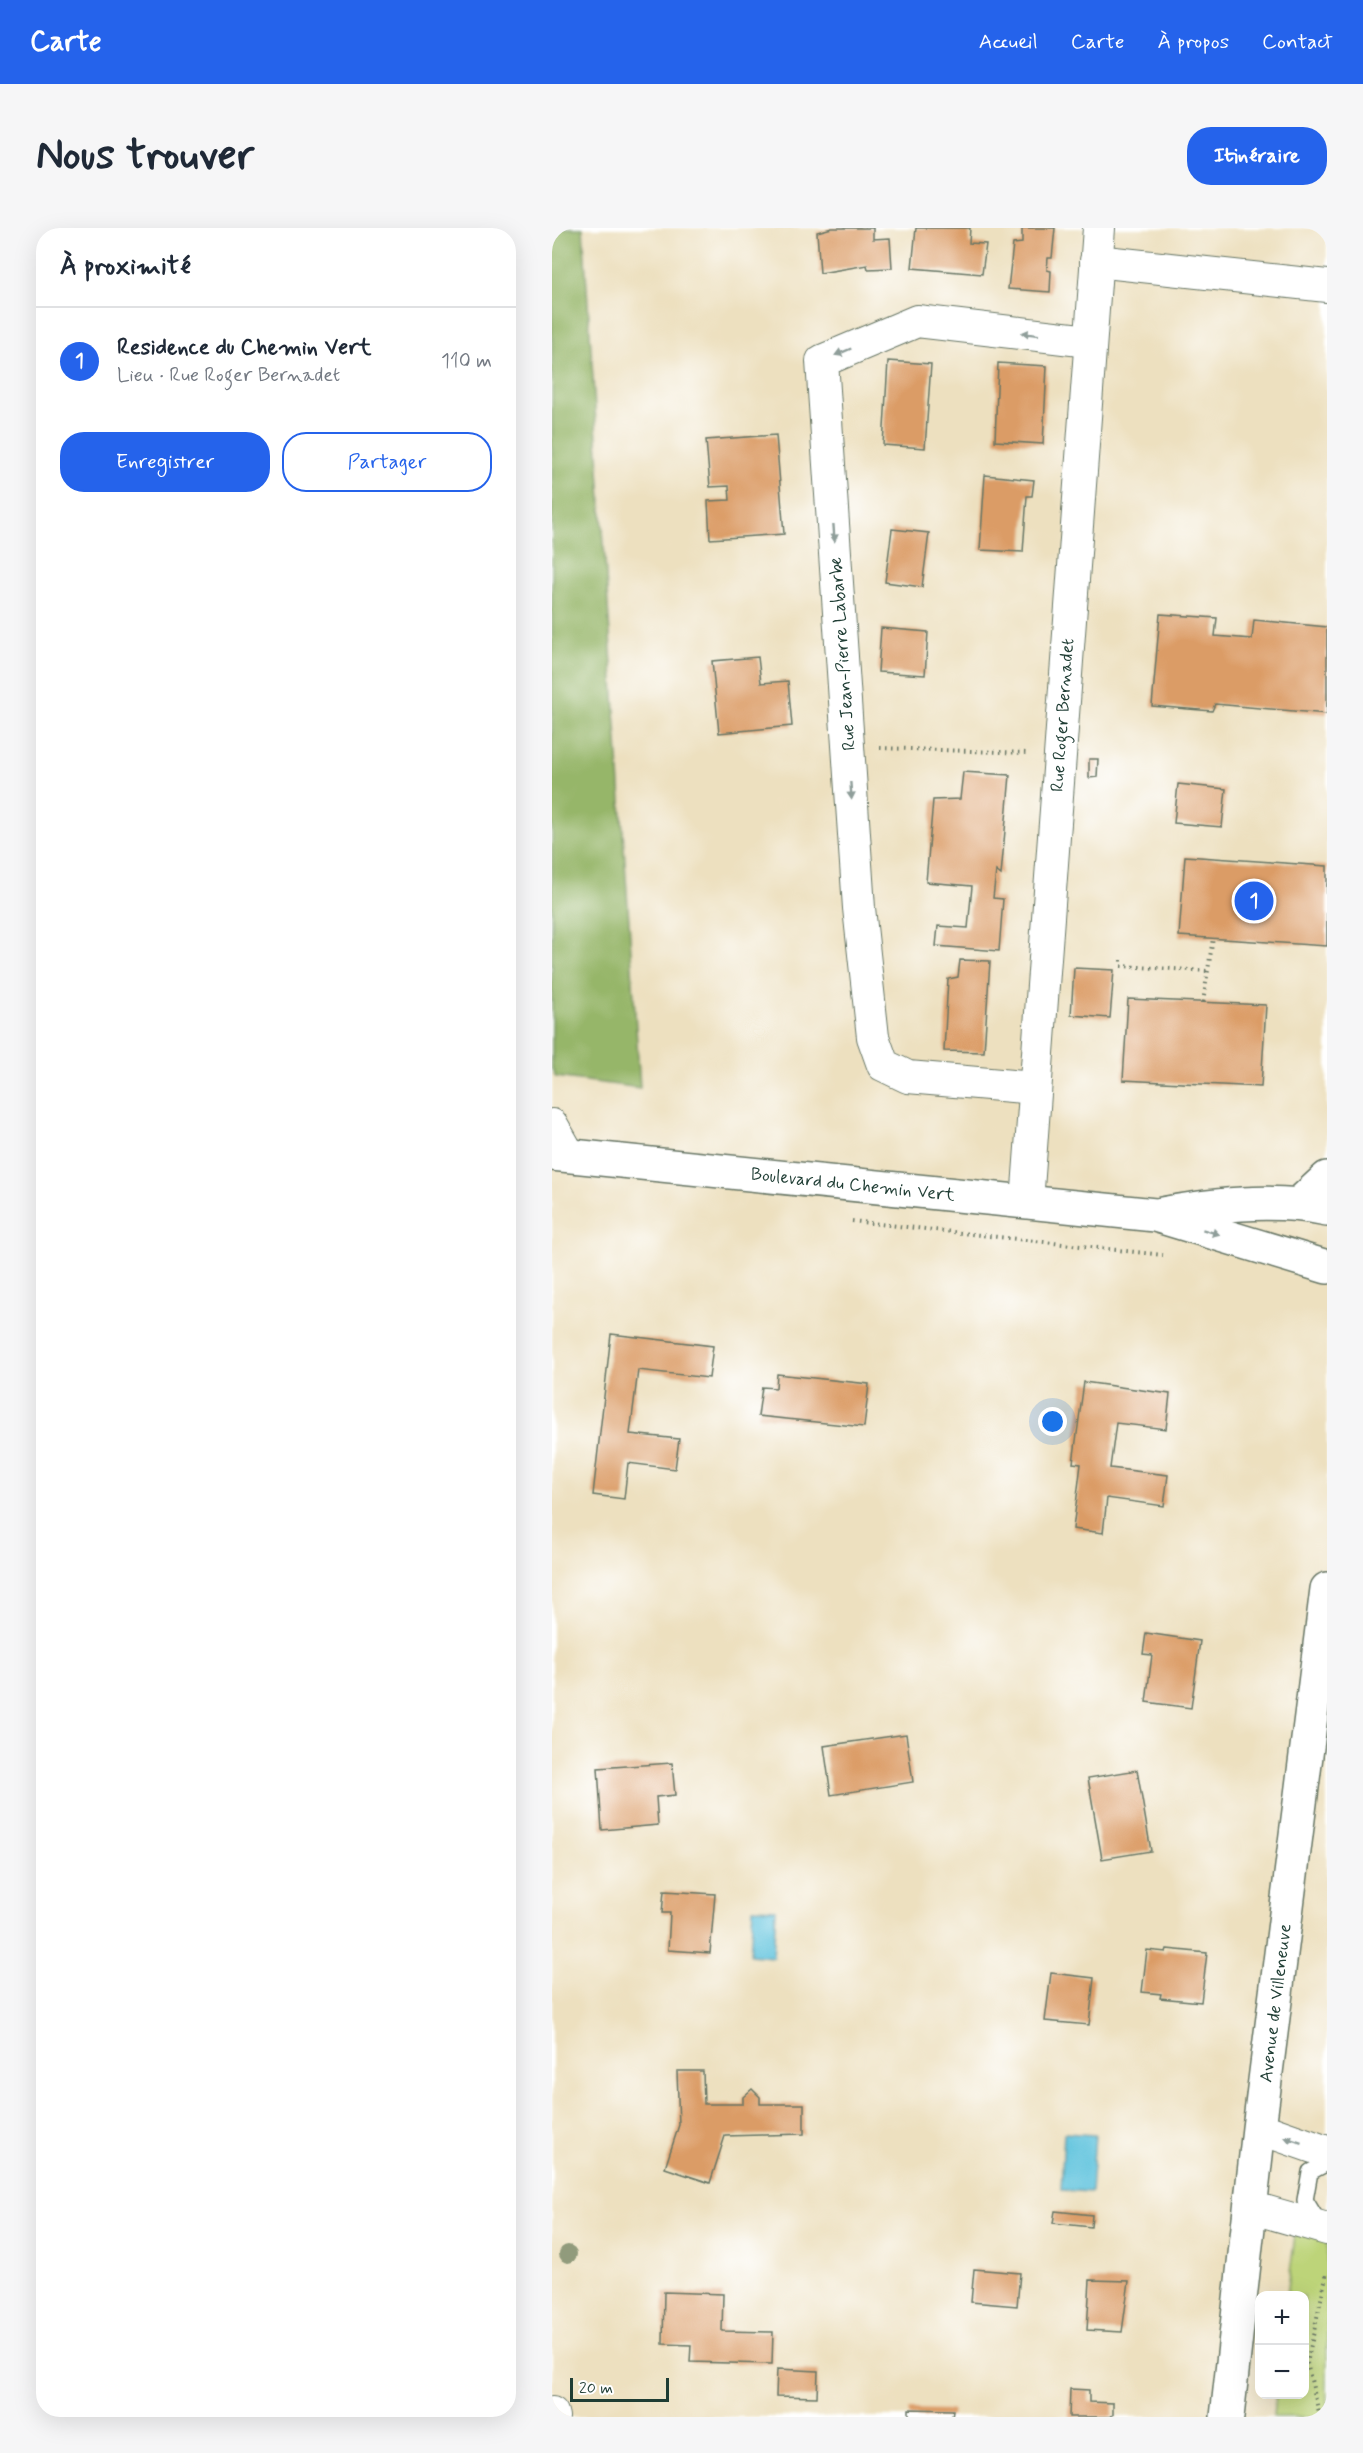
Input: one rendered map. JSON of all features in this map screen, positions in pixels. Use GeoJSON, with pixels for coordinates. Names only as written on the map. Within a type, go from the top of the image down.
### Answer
{"type":"FeatureCollection","features":[{"type":"Feature","properties":{"kind":"street","name":"Rue Roger Bernadet"},"geometry":{"type":"LineString","coordinates":[[1027,1202],[1099,228]]}},
{"type":"Feature","properties":{"kind":"street"},"geometry":{"type":"LineString","coordinates":[[1096,261],[1327,285]]}},
{"type":"Feature","properties":{"kind":"street","name":"Rue Jean-Pierre Labarbe"},"geometry":{"type":"LineString","coordinates":[[1035,1088],[908,1077],[883,1065],[873,1037],[859,908],[822,361],[917,321],[1089,341]]}},
{"type":"Feature","properties":{"kind":"street"},"geometry":{"type":"LineString","coordinates":[[552,1125],[558,1154]]}},
{"type":"Feature","properties":{"kind":"street","name":"Boulevard du Chemin Vert"},"geometry":{"type":"LineString","coordinates":[[558,1154],[1155,1215],[1327,1267]]}},
{"type":"Feature","properties":{"kind":"street"},"geometry":{"type":"LineString","coordinates":[[1314,1206],[1327,1178]]}},
{"type":"Feature","properties":{"kind":"street","name":"Boulevard du Chemin Vert"},"geometry":{"type":"LineString","coordinates":[[1155,1215],[1205,1206],[1314,1206]]}},
{"type":"Feature","properties":{"kind":"street","name":"Avenue de Villeneuve"},"geometry":{"type":"LineString","coordinates":[[1227,2417],[1258,2128],[1323,1658],[1327,1589]]}},
{"type":"Feature","properties":{"kind":"street"},"geometry":{"type":"LineString","coordinates":[[1258,2128],[1327,2152]]}},
{"type":"Feature","properties":{"kind":"street"},"geometry":{"type":"LineString","coordinates":[[1250,2207],[1324,2228]]}},
{"type":"Feature","properties":{"kind":"lane"},"geometry":{"type":"LineString","coordinates":[[1324,2228],[1305,2200],[1310,2172],[1327,2163]]}},
{"type":"Feature","properties":{"kind":"path"},"geometry":{"type":"LineString","coordinates":[[848,746],[1059,754]]}},
{"type":"Feature","properties":{"kind":"path"},"geometry":{"type":"LineString","coordinates":[[1203,1002],[1213,938]]}},
{"type":"Feature","properties":{"kind":"path"},"geometry":{"type":"LineString","coordinates":[[1121,960],[1121,966],[1208,971]]}},
{"type":"Feature","properties":{"kind":"path"},"geometry":{"type":"LineString","coordinates":[[845,1220],[1174,1256]]}},
{"type":"Feature","properties":{"kind":"path"},"geometry":{"type":"LineString","coordinates":[[1320,2417],[1307,2363],[1327,2272]]}},
{"type":"Feature","properties":{"kind":"green space"},"geometry":{"type":"Polygon","coordinates":[[[552,228],[583,228],[640,1088],[556,1077],[552,1069],[552,228]]]}},
{"type":"Feature","properties":{"kind":"green space"},"geometry":{"type":"Polygon","coordinates":[[[1296,2229],[1327,2239],[1327,2417],[1273,2417],[1275,2399],[1309,2399],[1309,2291],[1288,2291],[1296,2229]]]}},
{"type":"Feature","properties":{"kind":"water"},"geometry":{"type":"Polygon","coordinates":[[[753,1908],[776,1909],[773,1957],[750,1955],[753,1908]]]}},
{"type":"Feature","properties":{"kind":"water"},"geometry":{"type":"Polygon","coordinates":[[[1064,2133],[1095,2135],[1091,2192],[1061,2190],[1064,2133]]]}},
{"type":"Feature","properties":{"kind":"building"},"geometry":{"type":"Polygon","coordinates":[[[832,228],[873,228],[873,239],[890,238],[892,268],[868,269],[867,265],[820,273],[817,232],[832,228]]]}},
{"type":"Feature","properties":{"kind":"building"},"geometry":{"type":"Polygon","coordinates":[[[916,228],[970,228],[969,243],[986,244],[982,274],[912,268],[916,228]]]}},
{"type":"Feature","properties":{"kind":"building"},"geometry":{"type":"Polygon","coordinates":[[[1022,228],[1055,228],[1052,258],[1048,258],[1047,270],[1051,271],[1050,292],[1008,289],[1013,244],[1022,243],[1022,228]]]}},
{"type":"Feature","properties":{"kind":"building"},"geometry":{"type":"Polygon","coordinates":[[[888,361],[931,364],[925,448],[883,445],[888,361]]]}},
{"type":"Feature","properties":{"kind":"building"},"geometry":{"type":"Polygon","coordinates":[[[998,363],[1047,366],[1043,444],[995,441],[998,363]]]}},
{"type":"Feature","properties":{"kind":"building"},"geometry":{"type":"Polygon","coordinates":[[[776,435],[784,534],[710,539],[708,501],[730,500],[729,486],[710,487],[706,440],[776,435]]]}},
{"type":"Feature","properties":{"kind":"building"},"geometry":{"type":"Polygon","coordinates":[[[985,475],[1034,480],[1032,496],[1027,496],[1023,552],[980,550],[985,475]]]}},
{"type":"Feature","properties":{"kind":"building"},"geometry":{"type":"Polygon","coordinates":[[[892,529],[929,533],[922,587],[885,582],[892,529]]]}},
{"type":"Feature","properties":{"kind":"building"},"geometry":{"type":"Polygon","coordinates":[[[1160,614],[1217,618],[1215,636],[1252,639],[1254,620],[1327,627],[1327,714],[1215,704],[1212,711],[1152,706],[1160,614]]]}},
{"type":"Feature","properties":{"kind":"building"},"geometry":{"type":"Polygon","coordinates":[[[881,628],[928,632],[925,675],[878,672],[881,628]]]}},
{"type":"Feature","properties":{"kind":"building"},"geometry":{"type":"Polygon","coordinates":[[[758,657],[761,683],[788,681],[792,726],[719,733],[712,661],[758,657]]]}},
{"type":"Feature","properties":{"kind":"building"},"geometry":{"type":"Polygon","coordinates":[[[1089,759],[1098,759],[1097,777],[1089,778],[1089,759]]]}},
{"type":"Feature","properties":{"kind":"building"},"geometry":{"type":"Polygon","coordinates":[[[963,772],[1010,775],[1001,875],[996,871],[993,898],[1003,899],[999,951],[936,946],[938,926],[968,928],[972,886],[926,882],[933,800],[960,799],[963,772]]]}},
{"type":"Feature","properties":{"kind":"building"},"geometry":{"type":"Polygon","coordinates":[[[1178,784],[1226,789],[1222,827],[1174,823],[1178,784]]]}},
{"type":"Feature","properties":{"kind":"building"},"geometry":{"type":"Polygon","coordinates":[[[1185,856],[1327,866],[1327,946],[1179,936],[1185,856]]]}},
{"type":"Feature","properties":{"kind":"building"},"geometry":{"type":"Polygon","coordinates":[[[960,960],[990,961],[984,1052],[944,1051],[948,979],[958,977],[960,960]]]}},
{"type":"Feature","properties":{"kind":"building"},"geometry":{"type":"Polygon","coordinates":[[[1074,968],[1114,970],[1110,1018],[1071,1015],[1074,968]]]}},
{"type":"Feature","properties":{"kind":"building"},"geometry":{"type":"Polygon","coordinates":[[[1128,999],[1266,1005],[1261,1087],[1123,1080],[1128,999]]]}},
{"type":"Feature","properties":{"kind":"building"},"geometry":{"type":"Polygon","coordinates":[[[611,1334],[713,1346],[709,1378],[638,1370],[630,1434],[679,1439],[675,1469],[628,1463],[624,1499],[593,1495],[611,1334]]]}},
{"type":"Feature","properties":{"kind":"building"},"geometry":{"type":"Polygon","coordinates":[[[777,1374],[869,1384],[864,1427],[758,1416],[762,1387],[776,1388],[777,1374]]]}},
{"type":"Feature","properties":{"kind":"building"},"geometry":{"type":"Polygon","coordinates":[[[1084,1382],[1170,1394],[1166,1429],[1116,1423],[1110,1468],[1168,1475],[1164,1506],[1107,1498],[1103,1533],[1073,1529],[1081,1464],[1073,1463],[1084,1382]]]}},
{"type":"Feature","properties":{"kind":"building"},"geometry":{"type":"Polygon","coordinates":[[[1146,1633],[1200,1641],[1191,1708],[1146,1702],[1152,1655],[1143,1654],[1146,1633]]]}},
{"type":"Feature","properties":{"kind":"building"},"geometry":{"type":"Polygon","coordinates":[[[906,1734],[913,1782],[831,1795],[824,1746],[906,1734]]]}},
{"type":"Feature","properties":{"kind":"building"},"geometry":{"type":"Polygon","coordinates":[[[672,1763],[675,1795],[656,1797],[658,1825],[602,1830],[598,1768],[672,1763]]]}},
{"type":"Feature","properties":{"kind":"building"},"geometry":{"type":"Polygon","coordinates":[[[1137,1770],[1151,1851],[1102,1859],[1088,1778],[1137,1770]]]}},
{"type":"Feature","properties":{"kind":"building"},"geometry":{"type":"Polygon","coordinates":[[[664,1891],[715,1894],[710,1953],[668,1950],[670,1913],[662,1913],[664,1891]]]}},
{"type":"Feature","properties":{"kind":"building"},"geometry":{"type":"Polygon","coordinates":[[[1167,1949],[1207,1953],[1201,2002],[1160,1998],[1161,1994],[1142,1992],[1147,1950],[1166,1952],[1167,1949]]]}},
{"type":"Feature","properties":{"kind":"building"},"geometry":{"type":"Polygon","coordinates":[[[1051,1973],[1094,1978],[1089,2025],[1045,2021],[1051,1973]]]}},
{"type":"Feature","properties":{"kind":"building"},"geometry":{"type":"Polygon","coordinates":[[[677,2071],[703,2071],[704,2104],[743,2104],[743,2097],[752,2089],[760,2097],[760,2104],[804,2104],[804,2134],[725,2136],[710,2183],[665,2168],[679,2125],[677,2071]]]}},
{"type":"Feature","properties":{"kind":"building"},"geometry":{"type":"Polygon","coordinates":[[[1055,2211],[1092,2215],[1091,2227],[1053,2223],[1055,2211]]]}},
{"type":"Feature","properties":{"kind":"building"},"geometry":{"type":"Polygon","coordinates":[[[974,2269],[1020,2273],[1017,2306],[971,2302],[974,2269]]]}},
{"type":"Feature","properties":{"kind":"building"},"geometry":{"type":"Polygon","coordinates":[[[1090,2280],[1129,2281],[1122,2332],[1087,2330],[1090,2280]]]}},
{"type":"Feature","properties":{"kind":"building"},"geometry":{"type":"Polygon","coordinates":[[[664,2292],[723,2294],[722,2331],[773,2332],[772,2364],[690,2362],[691,2345],[663,2344],[664,2292]]]}},
{"type":"Feature","properties":{"kind":"building"},"geometry":{"type":"Polygon","coordinates":[[[777,2369],[818,2371],[817,2397],[776,2396],[777,2369]]]}},
{"type":"Feature","properties":{"kind":"building"},"geometry":{"type":"Polygon","coordinates":[[[1070,2389],[1089,2390],[1089,2402],[1113,2403],[1113,2415],[1109,2417],[1069,2417],[1070,2389]]]}},
{"type":"Feature","properties":{"kind":"building"},"geometry":{"type":"Polygon","coordinates":[[[909,2409],[953,2410],[952,2417],[909,2417],[909,2409]]]}},
{"type":"Feature","properties":{"kind":"place","name":"Residence du Chemin Vert"},"geometry":{"type":"Point","coordinates":[1254,901]}}]}
